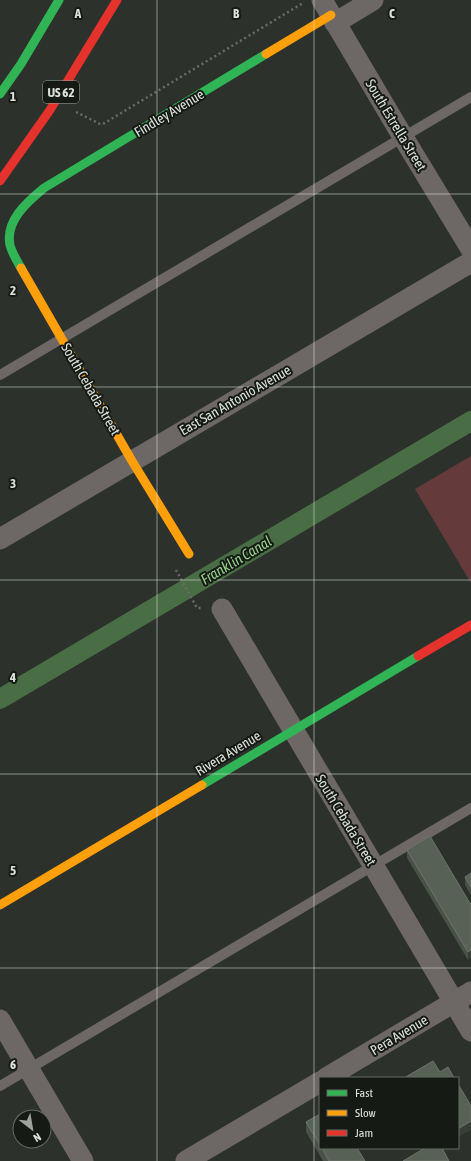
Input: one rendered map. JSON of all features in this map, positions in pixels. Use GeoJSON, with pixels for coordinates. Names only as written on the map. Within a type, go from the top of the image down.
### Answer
{"type":"FeatureCollection","features":[{"type":"Feature","properties":{"kind":"street"},"geometry":{"type":"LineString","coordinates":[[0,94],[59,0]]}},
{"type":"Feature","properties":{"kind":"street","name":"US 62"},"geometry":{"type":"LineString","coordinates":[[0,181],[50,110],[117,0]]}},
{"type":"Feature","properties":{"kind":"street","name":"Findley Avenue"},"geometry":{"type":"LineString","coordinates":[[14,219],[30,200],[44,188],[323,10],[373,0]]}},
{"type":"Feature","properties":{"kind":"street","name":"South Estrella Street"},"geometry":{"type":"LineString","coordinates":[[323,10],[471,249]]}},
{"type":"Feature","properties":{"kind":"street","name":"South Cebada Street"},"geometry":{"type":"LineString","coordinates":[[14,219],[10,232],[10,245],[16,259],[132,461],[189,554]]}},
{"type":"Feature","properties":{"kind":"street","name":"East San Antonio Avenue"},"geometry":{"type":"LineString","coordinates":[[0,539],[471,262]]}},
{"type":"Feature","properties":{"kind":"street","name":"South Cebada Street"},"geometry":{"type":"LineString","coordinates":[[222,609],[373,866],[463,997],[471,1031]]}},
{"type":"Feature","properties":{"kind":"street","name":"Rivera Avenue"},"geometry":{"type":"LineString","coordinates":[[0,905],[471,626]]}},
{"type":"Feature","properties":{"kind":"street","name":"Pera Avenue"},"geometry":{"type":"LineString","coordinates":[[328,1077],[463,997]]}},
{"type":"Feature","properties":{"kind":"street"},"geometry":{"type":"LineString","coordinates":[[0,1020],[83,1161]]}},
{"type":"Feature","properties":{"kind":"street"},"geometry":{"type":"LineString","coordinates":[[186,1161],[319,1083]]}},
{"type":"Feature","properties":{"kind":"lane"},"geometry":{"type":"LineString","coordinates":[[0,375],[471,96]]}},
{"type":"Feature","properties":{"kind":"lane"},"geometry":{"type":"LineString","coordinates":[[0,1086],[471,808]]}},
{"type":"Feature","properties":{"kind":"path"},"geometry":{"type":"LineString","coordinates":[[76,112],[100,124],[103,124],[323,10]]}},
{"type":"Feature","properties":{"kind":"path"},"geometry":{"type":"LineString","coordinates":[[176,570],[197,608]]}},
{"type":"Feature","properties":{"kind":"shaded area"},"geometry":{"type":"Polygon","coordinates":[[[471,456],[471,583],[415,489],[471,456]]]}},
{"type":"Feature","properties":{"kind":"building"},"geometry":{"type":"Polygon","coordinates":[[[430,836],[471,905],[471,950],[468,952],[407,850],[430,836]]]}},
{"type":"Feature","properties":{"kind":"building"},"geometry":{"type":"Polygon","coordinates":[[[471,873],[471,887],[465,877],[471,873]]]}},
{"type":"Feature","properties":{"kind":"building"},"geometry":{"type":"Polygon","coordinates":[[[433,1061],[440,1072],[448,1067],[453,1077],[406,1077],[433,1061]]]}},
{"type":"Feature","properties":{"kind":"building"},"geometry":{"type":"Polygon","coordinates":[[[459,1086],[471,1106],[471,1121],[459,1128],[459,1086]]]}},
{"type":"Feature","properties":{"kind":"building"},"geometry":{"type":"Polygon","coordinates":[[[319,1115],[319,1143],[306,1122],[319,1115]]]}},
{"type":"Feature","properties":{"kind":"building"},"geometry":{"type":"Polygon","coordinates":[[[323,1149],[358,1149],[365,1161],[329,1161],[323,1149]]]}},
{"type":"Feature","properties":{"kind":"building"},"geometry":{"type":"Polygon","coordinates":[[[423,1149],[443,1149],[449,1161],[403,1161],[423,1149]]]}},
{"type":"Feature","properties":{"kind":"waterway","name":"Franklin Canal"},"geometry":{"type":"LineString","coordinates":[[0,699],[471,421]]}},
{"type":"Feature","properties":{"kind":"traffic: fast"},"geometry":{"type":"LineString","coordinates":[[0,94],[21,64],[59,0]]}},
{"type":"Feature","properties":{"kind":"traffic: fast"},"geometry":{"type":"LineString","coordinates":[[21,268],[13,254],[9,236],[14,220],[24,206],[37,193],[266,54]]}},
{"type":"Feature","properties":{"kind":"traffic: fast"},"geometry":{"type":"LineString","coordinates":[[202,785],[418,656]]}},
{"type":"Feature","properties":{"kind":"traffic: slow"},"geometry":{"type":"LineString","coordinates":[[266,54],[331,15]]}},
{"type":"Feature","properties":{"kind":"traffic: slow"},"geometry":{"type":"LineString","coordinates":[[21,268],[132,461],[189,554]]}},
{"type":"Feature","properties":{"kind":"traffic: slow"},"geometry":{"type":"LineString","coordinates":[[0,905],[202,785]]}},
{"type":"Feature","properties":{"kind":"traffic: jam"},"geometry":{"type":"LineString","coordinates":[[0,181],[50,110],[117,0]]}},
{"type":"Feature","properties":{"kind":"traffic: jam"},"geometry":{"type":"LineString","coordinates":[[418,656],[471,625]]}}]}
